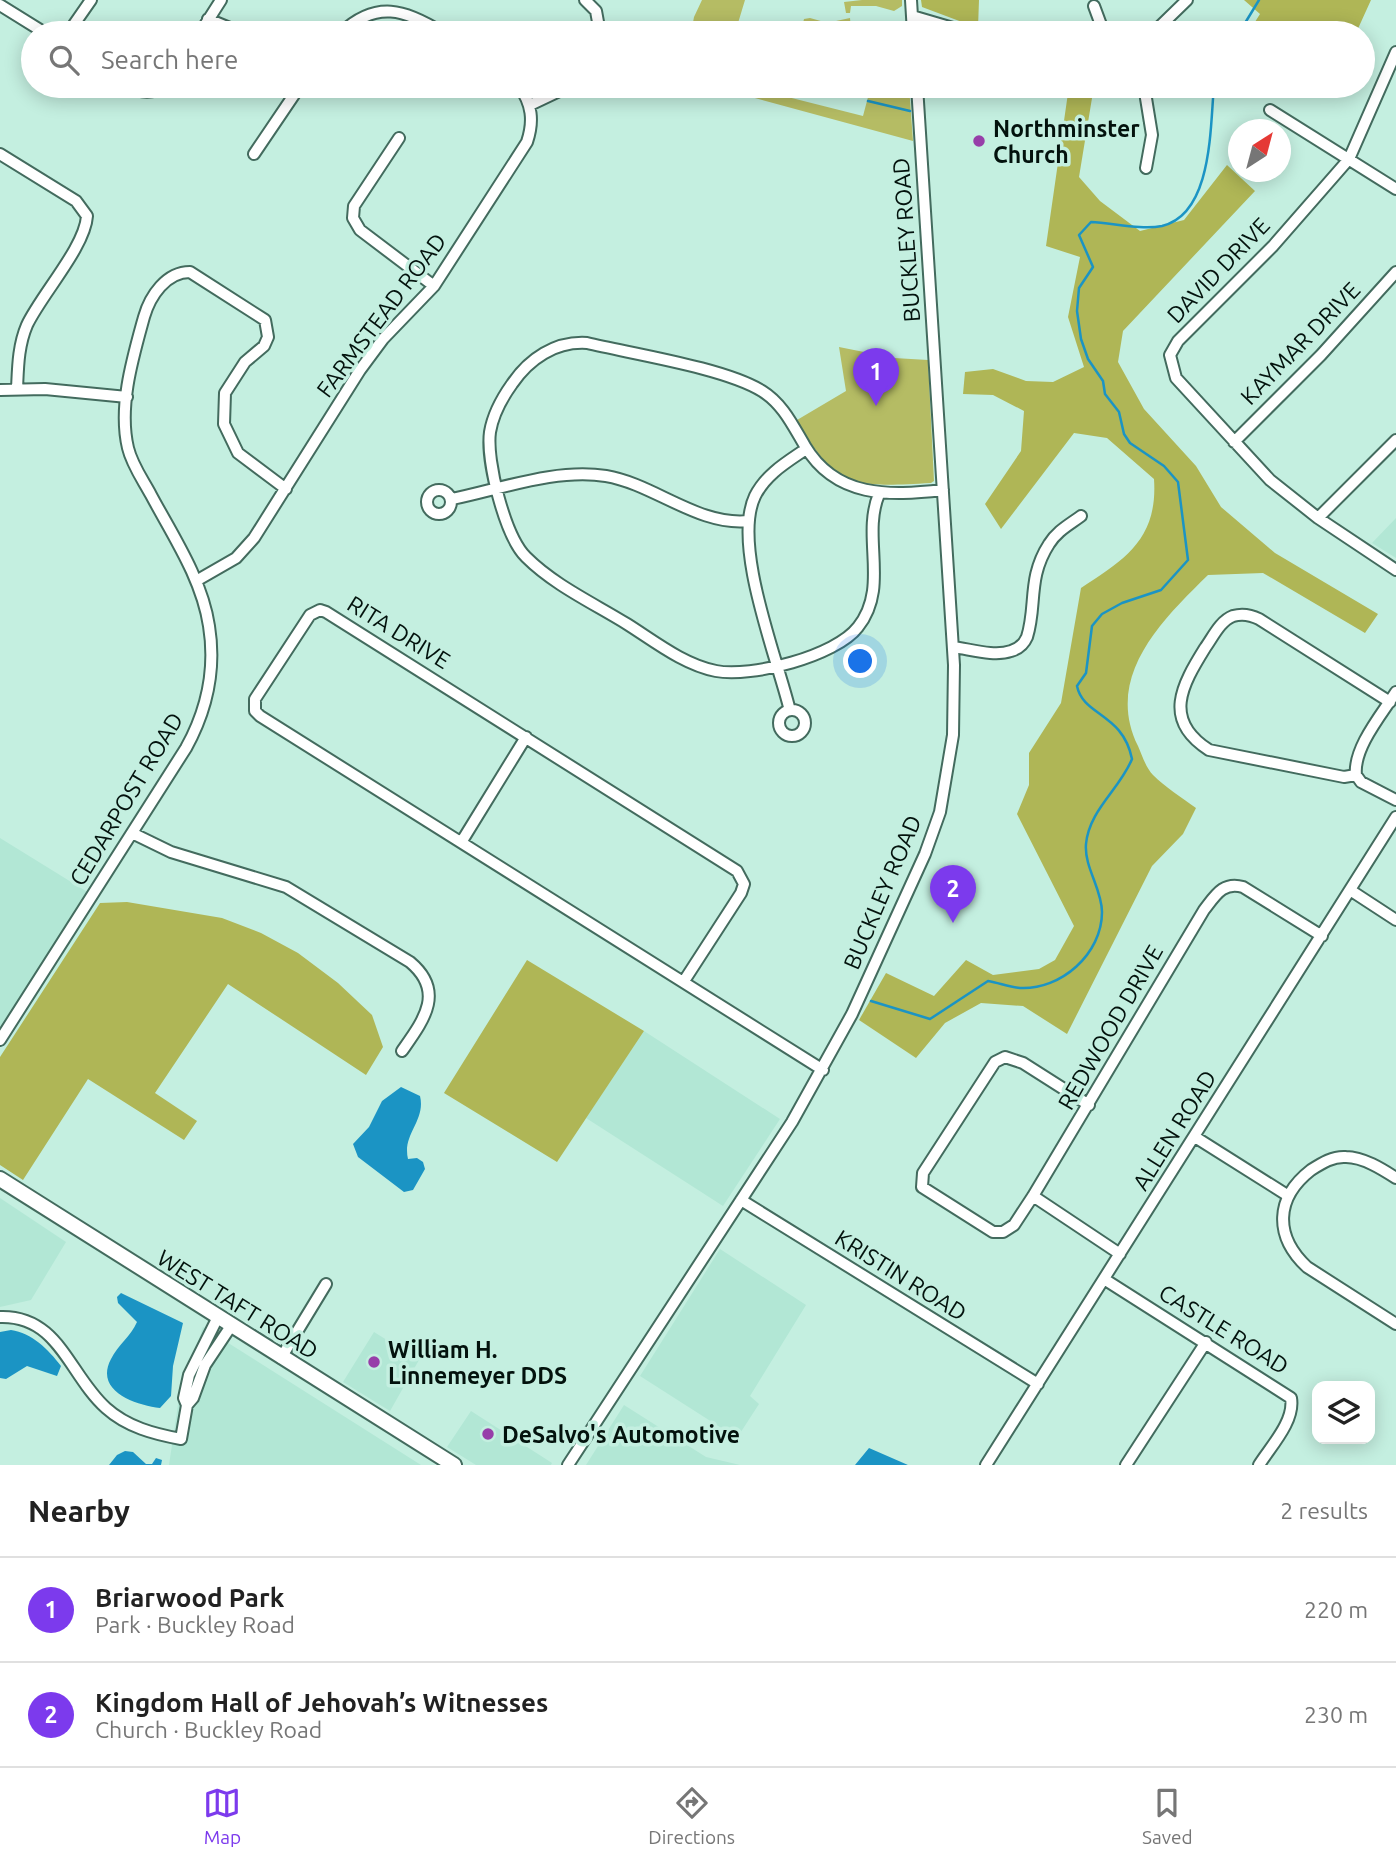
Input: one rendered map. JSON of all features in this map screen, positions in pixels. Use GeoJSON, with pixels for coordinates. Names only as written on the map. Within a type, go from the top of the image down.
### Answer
{"type":"FeatureCollection","features":[{"type":"Feature","properties":{"kind":"main road","name":"WEST TAFT ROAD"},"geometry":{"type":"LineString","coordinates":[[0,1178],[454,1465]]}},
{"type":"Feature","properties":{"kind":"street"},"geometry":{"type":"LineString","coordinates":[[77,21],[92,0]]}},
{"type":"Feature","properties":{"kind":"street"},"geometry":{"type":"LineString","coordinates":[[213,21],[208,19],[221,0]]}},
{"type":"Feature","properties":{"kind":"street"},"geometry":{"type":"LineString","coordinates":[[584,0],[596,11],[598,21]]}},
{"type":"Feature","properties":{"kind":"street"},"geometry":{"type":"LineString","coordinates":[[911,0],[913,21]]}},
{"type":"Feature","properties":{"kind":"street"},"geometry":{"type":"LineString","coordinates":[[1165,21],[1187,0]]}},
{"type":"Feature","properties":{"kind":"street"},"geometry":{"type":"LineString","coordinates":[[0,5],[25,21]]}},
{"type":"Feature","properties":{"kind":"street"},"geometry":{"type":"LineString","coordinates":[[1094,6],[1100,21]]}},
{"type":"Feature","properties":{"kind":"street"},"geometry":{"type":"LineString","coordinates":[[353,21],[382,8],[412,13],[424,21]]}},
{"type":"Feature","properties":{"kind":"street"},"geometry":{"type":"LineString","coordinates":[[912,16],[929,21]]}},
{"type":"Feature","properties":{"kind":"street","name":"DAVID DRIVE"},"geometry":{"type":"LineString","coordinates":[[1396,52],[1349,159],[1273,246],[1178,341],[1170,355],[1176,378],[1270,480],[1318,518],[1396,570]]}},
{"type":"Feature","properties":{"kind":"street"},"geometry":{"type":"LineString","coordinates":[[254,154],[292,98]]}},
{"type":"Feature","properties":{"kind":"street"},"geometry":{"type":"LineString","coordinates":[[526,98],[530,104],[543,98]]}},
{"type":"Feature","properties":{"kind":"street","name":"BUCKLEY ROAD"},"geometry":{"type":"LineString","coordinates":[[568,1465],[823,1070],[925,855],[940,811],[953,736],[953,647],[918,98]]}},
{"type":"Feature","properties":{"kind":"street"},"geometry":{"type":"LineString","coordinates":[[1146,98],[1152,135],[1146,168]]}},
{"type":"Feature","properties":{"kind":"street","name":"FARMSTEAD ROAD"},"geometry":{"type":"LineString","coordinates":[[196,581],[236,558],[254,538],[360,370],[383,339],[434,286],[527,142],[530,104]]}},
{"type":"Feature","properties":{"kind":"street"},"geometry":{"type":"LineString","coordinates":[[1270,110],[1396,189]]}},
{"type":"Feature","properties":{"kind":"street"},"geometry":{"type":"LineString","coordinates":[[399,138],[354,206],[353,218],[360,230],[434,286]]}},
{"type":"Feature","properties":{"kind":"street"},"geometry":{"type":"LineString","coordinates":[[0,154],[76,201],[87,216],[80,239],[27,325],[20,345],[17,390]]}},
{"type":"Feature","properties":{"kind":"street","name":"CEDARPOST ROAD"},"geometry":{"type":"LineString","coordinates":[[0,1040],[186,748],[205,708],[212,650],[205,605],[196,581],[132,460],[125,429],[127,397],[146,311],[167,280],[181,272],[190,272],[258,314],[268,326],[264,346],[245,362],[225,393],[224,424],[238,453],[286,489]]}},
{"type":"Feature","properties":{"kind":"street","name":"KAYMAR DRIVE"},"geometry":{"type":"LineString","coordinates":[[1234,442],[1321,355],[1396,272]]}},
{"type":"Feature","properties":{"kind":"street"},"geometry":{"type":"LineString","coordinates":[[879,494],[872,516],[875,577],[869,612],[849,638],[830,649],[800,660],[738,672],[717,671],[697,666],[545,573],[524,555],[509,530],[491,457],[490,434],[502,397],[531,360],[554,348],[577,342],[747,383],[779,405],[806,449],[839,481],[879,494],[943,490]]}},
{"type":"Feature","properties":{"kind":"street"},"geometry":{"type":"LineString","coordinates":[[0,390],[45,389],[127,397]]}},
{"type":"Feature","properties":{"kind":"street"},"geometry":{"type":"LineString","coordinates":[[1318,518],[1396,440]]}},
{"type":"Feature","properties":{"kind":"street"},"geometry":{"type":"LineString","coordinates":[[789,707],[751,562],[748,521],[756,495],[771,474],[806,449]]}},
{"type":"Feature","properties":{"kind":"street"},"geometry":{"type":"LineString","coordinates":[[452,499],[542,479],[607,476],[699,513],[729,521],[748,521]]}},
{"type":"Feature","properties":{"kind":"street"},"geometry":{"type":"LineString","coordinates":[[953,647],[1000,653],[1013,651],[1023,644],[1027,637],[1032,590],[1039,564],[1058,531],[1081,516]]}},
{"type":"Feature","properties":{"kind":"street","name":"RITA DRIVE"},"geometry":{"type":"LineString","coordinates":[[684,981],[741,892],[742,876],[708,851],[320,610],[310,615],[255,699],[255,711],[260,716],[823,1070]]}},
{"type":"Feature","properties":{"kind":"street"},"geometry":{"type":"LineString","coordinates":[[1356,775],[1344,777],[1209,750],[1193,738],[1181,718],[1184,682],[1225,620],[1243,614],[1259,619],[1393,697],[1365,743],[1356,767],[1356,775],[1361,782],[1396,800]]}},
{"type":"Feature","properties":{"kind":"street"},"geometry":{"type":"LineString","coordinates":[[462,841],[526,737]]}},
{"type":"Feature","properties":{"kind":"street","name":"ALLEN ROAD"},"geometry":{"type":"LineString","coordinates":[[986,1465],[1396,817]]}},
{"type":"Feature","properties":{"kind":"street"},"geometry":{"type":"LineString","coordinates":[[132,832],[172,852],[286,887],[410,962],[425,978],[429,992],[428,1006],[422,1022],[402,1051]]}},
{"type":"Feature","properties":{"kind":"street","name":"REDWOOD DRIVE"},"geometry":{"type":"LineString","coordinates":[[1089,1105],[1023,1063],[1004,1058],[989,1069],[921,1182],[927,1192],[993,1232],[1003,1232],[1014,1225],[1089,1105],[1204,910],[1220,890],[1229,886],[1243,887],[1322,936]]}},
{"type":"Feature","properties":{"kind":"street"},"geometry":{"type":"LineString","coordinates":[[1350,890],[1396,920]]}},
{"type":"Feature","properties":{"kind":"street"},"geometry":{"type":"LineString","coordinates":[[1195,1137],[1287,1195]]}},
{"type":"Feature","properties":{"kind":"street"},"geometry":{"type":"LineString","coordinates":[[1394,1173],[1361,1160],[1334,1158],[1303,1177],[1287,1195],[1283,1221],[1285,1238],[1294,1255],[1307,1267],[1396,1324]]}},
{"type":"Feature","properties":{"kind":"street"},"geometry":{"type":"LineString","coordinates":[[1033,1196],[1120,1254]]}},
{"type":"Feature","properties":{"kind":"street","name":"KRISTIN ROAD"},"geometry":{"type":"LineString","coordinates":[[741,1200],[1038,1384]]}},
{"type":"Feature","properties":{"kind":"street","name":"CASTLE ROAD"},"geometry":{"type":"LineString","coordinates":[[1104,1279],[1291,1398],[1293,1407],[1289,1419],[1259,1465]]}},
{"type":"Feature","properties":{"kind":"street"},"geometry":{"type":"LineString","coordinates":[[281,1358],[326,1284]]}},
{"type":"Feature","properties":{"kind":"street"},"geometry":{"type":"LineString","coordinates":[[187,1405],[184,1398],[189,1375],[218,1317]]}},
{"type":"Feature","properties":{"kind":"street"},"geometry":{"type":"LineString","coordinates":[[0,1318],[26,1320],[50,1334],[103,1406],[136,1427],[181,1439],[187,1405],[193,1398],[215,1347],[231,1326]]}},
{"type":"Feature","properties":{"kind":"street"},"geometry":{"type":"LineString","coordinates":[[1126,1465],[1206,1342]]}},
{"type":"Feature","properties":{"kind":"shaded area"},"geometry":{"type":"Polygon","coordinates":[[[1396,518],[1396,558],[1372,543],[1396,518]]]}},
{"type":"Feature","properties":{"kind":"shaded area"},"geometry":{"type":"Polygon","coordinates":[[[0,838],[89,893],[0,1031],[0,838]]]}},
{"type":"Feature","properties":{"kind":"shaded area"},"geometry":{"type":"Polygon","coordinates":[[[644,1031],[780,1119],[723,1206],[586,1118],[644,1031]]]}},
{"type":"Feature","properties":{"kind":"shaded area"},"geometry":{"type":"Polygon","coordinates":[[[0,1198],[66,1242],[31,1300],[0,1307],[0,1198]]]}},
{"type":"Feature","properties":{"kind":"shaded area"},"geometry":{"type":"Polygon","coordinates":[[[720,1249],[806,1305],[750,1396],[759,1404],[737,1438],[640,1376],[720,1249]]]}},
{"type":"Feature","properties":{"kind":"shaded area"},"geometry":{"type":"Polygon","coordinates":[[[203,1327],[421,1465],[169,1465],[179,1398],[203,1327]]]}},
{"type":"Feature","properties":{"kind":"shaded area"},"geometry":{"type":"Polygon","coordinates":[[[374,1332],[419,1360],[390,1411],[343,1382],[374,1332]]]}},
{"type":"Feature","properties":{"kind":"shaded area"},"geometry":{"type":"Polygon","coordinates":[[[624,1405],[706,1457],[740,1465],[586,1465],[624,1405]]]}},
{"type":"Feature","properties":{"kind":"shaded area"},"geometry":{"type":"Polygon","coordinates":[[[471,1411],[552,1463],[551,1465],[476,1465],[447,1447],[471,1411]]]}},
{"type":"Feature","properties":{"kind":"green space"},"geometry":{"type":"Polygon","coordinates":[[[702,0],[745,0],[739,21],[693,21],[702,0]]]}},
{"type":"Feature","properties":{"kind":"green space"},"geometry":{"type":"Polygon","coordinates":[[[902,0],[902,6],[894,11],[876,6],[851,6],[850,13],[846,13],[844,2],[902,0]]]}},
{"type":"Feature","properties":{"kind":"green space"},"geometry":{"type":"Polygon","coordinates":[[[921,0],[979,0],[978,21],[959,21],[922,7],[921,0]]]}},
{"type":"Feature","properties":{"kind":"green space"},"geometry":{"type":"Polygon","coordinates":[[[1244,0],[1371,0],[1361,21],[1256,21],[1260,14],[1244,0]]]}},
{"type":"Feature","properties":{"kind":"green space"},"geometry":{"type":"Polygon","coordinates":[[[810,18],[821,21],[804,21],[810,18]]]}},
{"type":"Feature","properties":{"kind":"green space"},"geometry":{"type":"Polygon","coordinates":[[[755,98],[792,98],[863,116],[868,98],[910,98],[913,141],[755,98]]]}},
{"type":"Feature","properties":{"kind":"green space"},"geometry":{"type":"Polygon","coordinates":[[[1067,98],[1092,98],[1079,177],[1100,201],[1140,231],[1184,220],[1227,165],[1228,182],[1245,182],[1255,191],[1123,331],[1118,362],[1144,409],[1196,466],[1221,507],[1275,553],[1378,614],[1365,633],[1263,573],[1208,575],[1156,631],[1133,674],[1128,697],[1129,721],[1148,769],[1163,784],[1196,808],[1183,834],[1152,866],[1067,1034],[1023,1006],[981,1003],[945,1023],[916,1058],[859,1020],[886,973],[934,996],[966,960],[993,975],[1039,969],[1055,960],[1074,926],[1017,814],[1029,785],[1029,753],[1061,703],[1081,588],[1125,556],[1145,532],[1151,517],[1154,479],[1107,438],[1074,433],[1001,529],[985,504],[1021,451],[1024,411],[993,395],[963,394],[965,372],[993,369],[1026,381],[1053,382],[1084,367],[1068,317],[1080,257],[1046,246],[1067,98]]]}},
{"type":"Feature","properties":{"kind":"green space"},"geometry":{"type":"Polygon","coordinates":[[[839,347],[894,358],[928,360],[934,481],[884,485],[850,479],[824,460],[811,443],[797,420],[846,391],[839,347]]]}},
{"type":"Feature","properties":{"kind":"green space"},"geometry":{"type":"Polygon","coordinates":[[[127,902],[222,918],[261,933],[298,953],[338,983],[372,1015],[383,1047],[366,1075],[228,984],[155,1093],[197,1121],[184,1140],[88,1079],[23,1180],[0,1165],[0,1057],[100,903],[127,902]]]}},
{"type":"Feature","properties":{"kind":"green space"},"geometry":{"type":"Polygon","coordinates":[[[527,960],[644,1031],[557,1162],[444,1093],[527,960]]]}},
{"type":"Feature","properties":{"kind":"water"},"geometry":{"type":"Polygon","coordinates":[[[401,1087],[420,1096],[420,1113],[407,1150],[408,1159],[417,1158],[423,1162],[425,1169],[413,1190],[404,1192],[358,1157],[353,1144],[369,1127],[382,1101],[401,1087]]]}},
{"type":"Feature","properties":{"kind":"water"},"geometry":{"type":"Polygon","coordinates":[[[121,1293],[183,1323],[173,1366],[171,1396],[160,1408],[129,1400],[112,1388],[108,1380],[107,1370],[111,1359],[137,1322],[118,1303],[117,1297],[121,1293]]]}},
{"type":"Feature","properties":{"kind":"water"},"geometry":{"type":"Polygon","coordinates":[[[11,1330],[26,1334],[45,1348],[61,1366],[57,1376],[27,1366],[6,1379],[0,1378],[0,1332],[11,1330]]]}},
{"type":"Feature","properties":{"kind":"water"},"geometry":{"type":"Polygon","coordinates":[[[869,1448],[908,1465],[855,1465],[869,1448]]]}},
{"type":"Feature","properties":{"kind":"water"},"geometry":{"type":"Polygon","coordinates":[[[125,1451],[133,1452],[146,1464],[152,1464],[156,1458],[162,1460],[161,1465],[109,1465],[117,1455],[125,1451]]]}},
{"type":"Feature","properties":{"kind":"waterway"},"geometry":{"type":"LineString","coordinates":[[1246,21],[1259,0]]}},
{"type":"Feature","properties":{"kind":"waterway"},"geometry":{"type":"LineString","coordinates":[[871,1001],[930,1019],[988,981],[1020,988],[1050,983],[1076,966],[1095,942],[1102,912],[1086,853],[1088,832],[1132,759],[1120,732],[1087,704],[1077,686],[1086,673],[1092,626],[1102,614],[1122,603],[1161,590],[1188,560],[1178,482],[1164,466],[1130,443],[1124,434],[1119,412],[1105,394],[1103,381],[1088,359],[1081,339],[1077,311],[1079,288],[1093,267],[1079,235],[1091,222],[1154,227],[1179,218],[1191,205],[1206,166],[1213,98]]}},
{"type":"Feature","properties":{"kind":"waterway"},"geometry":{"type":"LineString","coordinates":[[868,101],[910,111]]}},
{"type":"Feature","properties":{"kind":"place","name":"Northminster Church"},"geometry":{"type":"Point","coordinates":[979,141]}},
{"type":"Feature","properties":{"kind":"place","name":"Briarwood Park"},"geometry":{"type":"Point","coordinates":[876,406]}},
{"type":"Feature","properties":{"kind":"place","name":"Kingdom Hall of Jehovah’s Witnesses"},"geometry":{"type":"Point","coordinates":[953,923]}},
{"type":"Feature","properties":{"kind":"place","name":"William H. Linnemeyer DDS"},"geometry":{"type":"Point","coordinates":[374,1362]}},
{"type":"Feature","properties":{"kind":"place","name":"DeSalvo's Automotive"},"geometry":{"type":"Point","coordinates":[488,1434]}}]}
